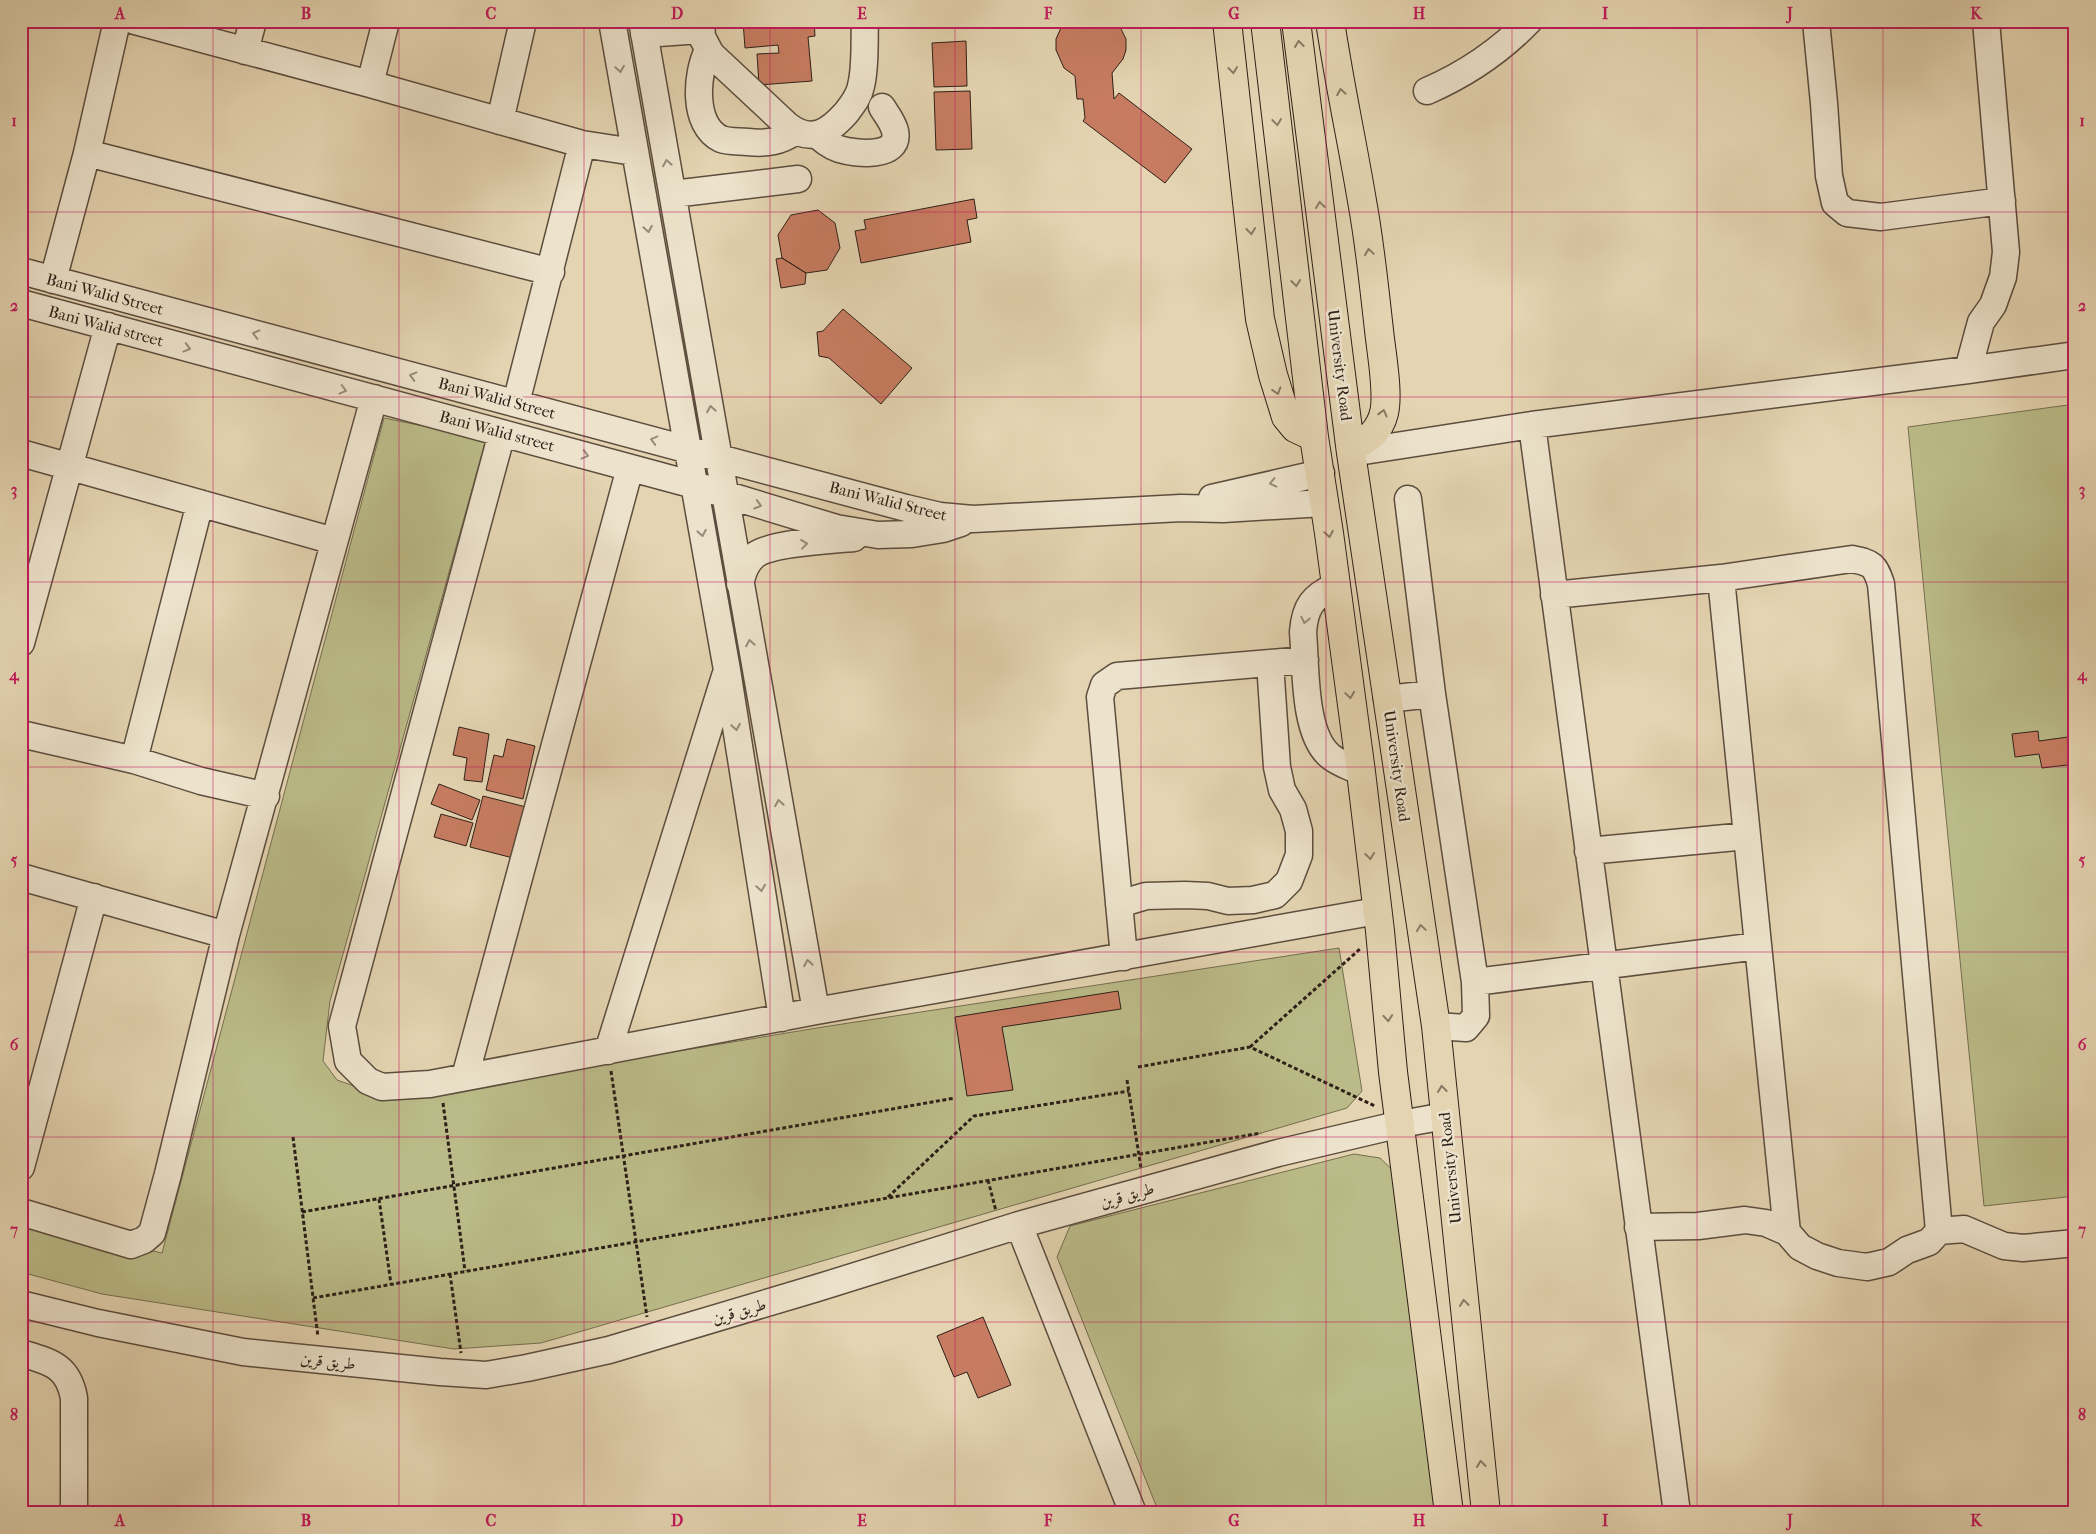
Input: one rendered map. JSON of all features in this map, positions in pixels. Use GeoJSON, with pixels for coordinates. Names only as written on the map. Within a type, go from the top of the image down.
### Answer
{"type":"FeatureCollection","features":[{"type":"Feature","properties":{"kind":"highway"},"geometry":{"type":"LineString","coordinates":[[1227,21],[1260,319],[1272,375],[1286,417],[1317,454]]}},
{"type":"Feature","properties":{"kind":"highway"},"geometry":{"type":"LineString","coordinates":[[1265,21],[1317,454],[1361,772],[1378,921],[1392,1072],[1449,1513]]}},
{"type":"Feature","properties":{"kind":"highway","name":"University Road"},"geometry":{"type":"LineString","coordinates":[[1296,21],[1351,449],[1436,1026],[1486,1513]]}},
{"type":"Feature","properties":{"kind":"highway"},"geometry":{"type":"LineString","coordinates":[[1330,21],[1362,203],[1373,280],[1386,401],[1382,421],[1377,429],[1351,449]]}},
{"type":"Feature","properties":{"kind":"street"},"geometry":{"type":"LineString","coordinates":[[53,280],[87,153],[117,21]]}},
{"type":"Feature","properties":{"kind":"street"},"geometry":{"type":"LineString","coordinates":[[135,21],[370,84],[582,144],[634,152]]}},
{"type":"Feature","properties":{"kind":"street"},"geometry":{"type":"LineString","coordinates":[[245,51],[253,21]]}},
{"type":"Feature","properties":{"kind":"street"},"geometry":{"type":"LineString","coordinates":[[370,84],[386,21]]}},
{"type":"Feature","properties":{"kind":"street"},"geometry":{"type":"LineString","coordinates":[[500,121],[524,21]]}},
{"type":"Feature","properties":{"kind":"street"},"geometry":{"type":"LineString","coordinates":[[612,21],[727,670],[782,1018]]}},
{"type":"Feature","properties":{"kind":"street"},"geometry":{"type":"LineString","coordinates":[[703,34],[698,87],[700,106],[707,124],[714,134],[725,140],[768,143],[806,132],[823,132],[835,125],[859,94],[862,82],[865,21]]}},
{"type":"Feature","properties":{"kind":"street"},"geometry":{"type":"LineString","coordinates":[[1426,91],[1483,62],[1515,36],[1529,21]]}},
{"type":"Feature","properties":{"kind":"street"},"geometry":{"type":"LineString","coordinates":[[1816,21],[1829,176],[1835,203],[1847,213],[1882,217],[2002,201]]}},
{"type":"Feature","properties":{"kind":"street"},"geometry":{"type":"LineString","coordinates":[[1968,370],[1981,322],[1993,304],[2003,277],[2006,252],[1986,21]]}},
{"type":"Feature","properties":{"kind":"street"},"geometry":{"type":"LineString","coordinates":[[816,1011],[643,28],[703,34],[806,132],[841,150],[877,153],[886,150],[894,143],[895,133],[882,106]]}},
{"type":"Feature","properties":{"kind":"street"},"geometry":{"type":"LineString","coordinates":[[516,403],[551,272],[582,144]]}},
{"type":"Feature","properties":{"kind":"street"},"geometry":{"type":"LineString","coordinates":[[87,153],[551,272]]}},
{"type":"Feature","properties":{"kind":"street"},"geometry":{"type":"LineString","coordinates":[[673,194],[798,179]]}},
{"type":"Feature","properties":{"kind":"street","name":"Bani Walid Street"},"geometry":{"type":"LineString","coordinates":[[21,271],[906,508],[940,516],[973,519]]}},
{"type":"Feature","properties":{"kind":"street","name":"Bani Walid street"},"geometry":{"type":"LineString","coordinates":[[21,303],[694,485],[836,528],[878,535],[912,534],[943,529],[973,519]]}},
{"type":"Feature","properties":{"kind":"street"},"geometry":{"type":"LineString","coordinates":[[21,643],[108,326]]}},
{"type":"Feature","properties":{"kind":"street"},"geometry":{"type":"LineString","coordinates":[[1351,449],[2075,355]]}},
{"type":"Feature","properties":{"kind":"street"},"geometry":{"type":"LineString","coordinates":[[21,1212],[131,1245],[144,1240],[152,1234],[226,935],[266,796],[374,398]]}},
{"type":"Feature","properties":{"kind":"street"},"geometry":{"type":"LineString","coordinates":[[1532,425],[1677,1513]]}},
{"type":"Feature","properties":{"kind":"street"},"geometry":{"type":"LineString","coordinates":[[502,433],[342,1026],[348,1061],[368,1081],[382,1087],[452,1080],[816,1011],[1124,957],[1378,921]]}},
{"type":"Feature","properties":{"kind":"street"},"geometry":{"type":"LineString","coordinates":[[21,454],[334,541]]}},
{"type":"Feature","properties":{"kind":"street"},"geometry":{"type":"LineString","coordinates":[[1181,508],[1219,496],[1317,454]]}},
{"type":"Feature","properties":{"kind":"street"},"geometry":{"type":"LineString","coordinates":[[452,1080],[630,468]]}},
{"type":"Feature","properties":{"kind":"street"},"geometry":{"type":"LineString","coordinates":[[1408,500],[1432,694],[1475,982],[1476,1016],[1466,1028],[1436,1026]]}},
{"type":"Feature","properties":{"kind":"street"},"geometry":{"type":"LineString","coordinates":[[134,760],[200,504]]}},
{"type":"Feature","properties":{"kind":"street"},"geometry":{"type":"LineString","coordinates":[[973,519],[1181,508],[1223,509],[1324,504]]}},
{"type":"Feature","properties":{"kind":"street"},"geometry":{"type":"LineString","coordinates":[[740,584],[745,567],[754,556],[769,548],[878,535]]}},
{"type":"Feature","properties":{"kind":"street"},"geometry":{"type":"LineString","coordinates":[[1554,595],[1720,578],[1852,559],[1867,562],[1876,569],[1882,584],[1939,1231]]}},
{"type":"Feature","properties":{"kind":"street"},"geometry":{"type":"LineString","coordinates":[[1720,578],[1788,1232]]}},
{"type":"Feature","properties":{"kind":"street"},"geometry":{"type":"LineString","coordinates":[[1336,586],[1320,593],[1307,611],[1303,632],[1310,718],[1314,735],[1331,756],[1361,772]]}},
{"type":"Feature","properties":{"kind":"street"},"geometry":{"type":"LineString","coordinates":[[1124,957],[1100,698],[1104,685],[1117,676],[1306,660]]}},
{"type":"Feature","properties":{"kind":"street"},"geometry":{"type":"LineString","coordinates":[[1119,904],[1146,896],[1185,895],[1208,896],[1228,901],[1253,900],[1275,895],[1289,881],[1299,855],[1299,831],[1293,809],[1282,790],[1277,767],[1270,663]]}},
{"type":"Feature","properties":{"kind":"street"},"geometry":{"type":"LineString","coordinates":[[608,1051],[727,670]]}},
{"type":"Feature","properties":{"kind":"street"},"geometry":{"type":"LineString","coordinates":[[1387,699],[1432,694]]}},
{"type":"Feature","properties":{"kind":"street"},"geometry":{"type":"LineString","coordinates":[[21,734],[134,760],[201,781],[266,796]]}},
{"type":"Feature","properties":{"kind":"street"},"geometry":{"type":"LineString","coordinates":[[1588,851],[1747,836]]}},
{"type":"Feature","properties":{"kind":"street"},"geometry":{"type":"LineString","coordinates":[[21,877],[226,935]]}},
{"type":"Feature","properties":{"kind":"street"},"geometry":{"type":"LineString","coordinates":[[21,1167],[94,897]]}},
{"type":"Feature","properties":{"kind":"street"},"geometry":{"type":"LineString","coordinates":[[1475,982],[1603,964],[1758,946]]}},
{"type":"Feature","properties":{"kind":"street","name":"طريق قرين"},"geometry":{"type":"LineString","coordinates":[[21,1304],[98,1323],[243,1352],[486,1375],[609,1350],[817,1288],[1010,1227],[1278,1153],[1399,1116],[1445,1116]]}},
{"type":"Feature","properties":{"kind":"street"},"geometry":{"type":"LineString","coordinates":[[1638,1227],[1698,1226],[1746,1220],[1766,1223],[1788,1232],[1800,1247],[1817,1256],[1838,1263],[1867,1267],[1889,1262],[1907,1250],[1929,1242],[1939,1231],[1964,1228],[2004,1246],[2023,1248],[2075,1243]]}},
{"type":"Feature","properties":{"kind":"street"},"geometry":{"type":"LineString","coordinates":[[1010,1227],[1133,1513]]}},
{"type":"Feature","properties":{"kind":"street"},"geometry":{"type":"LineString","coordinates":[[21,1353],[57,1366],[66,1375],[72,1386],[74,1398],[74,1513]]}},
{"type":"Feature","properties":{"kind":"path"},"geometry":{"type":"LineString","coordinates":[[1138,1067],[1250,1047],[1378,921]]}},
{"type":"Feature","properties":{"kind":"path"},"geometry":{"type":"LineString","coordinates":[[1250,1047],[1399,1116]]}},
{"type":"Feature","properties":{"kind":"path"},"geometry":{"type":"LineString","coordinates":[[608,1051],[650,1337]]}},
{"type":"Feature","properties":{"kind":"path"},"geometry":{"type":"LineString","coordinates":[[452,1080],[454,1185],[466,1272]]}},
{"type":"Feature","properties":{"kind":"path"},"geometry":{"type":"LineString","coordinates":[[1127,1080],[1144,1190]]}},
{"type":"Feature","properties":{"kind":"path"},"geometry":{"type":"LineString","coordinates":[[887,1198],[974,1116],[1129,1091]]}},
{"type":"Feature","properties":{"kind":"path"},"geometry":{"type":"LineString","coordinates":[[302,1212],[956,1098]]}},
{"type":"Feature","properties":{"kind":"path"},"geometry":{"type":"LineString","coordinates":[[313,1298],[1262,1133]]}},
{"type":"Feature","properties":{"kind":"path"},"geometry":{"type":"LineString","coordinates":[[293,1137],[321,1360]]}},
{"type":"Feature","properties":{"kind":"path"},"geometry":{"type":"LineString","coordinates":[[988,1180],[1010,1227]]}},
{"type":"Feature","properties":{"kind":"path"},"geometry":{"type":"LineString","coordinates":[[380,1198],[391,1284]]}},
{"type":"Feature","properties":{"kind":"path"},"geometry":{"type":"LineString","coordinates":[[450,1274],[464,1374]]}},
{"type":"Feature","properties":{"kind":"green space"},"geometry":{"type":"Polygon","coordinates":[[[2075,404],[2075,1196],[1984,1206],[1908,427],[2075,404]]]}},
{"type":"Feature","properties":{"kind":"green space"},"geometry":{"type":"Polygon","coordinates":[[[384,418],[486,439],[330,1001],[323,1061],[337,1080],[374,1093],[431,1092],[823,1027],[1339,948],[1362,1091],[1347,1108],[541,1343],[454,1349],[102,1294],[21,1272],[21,1221],[162,1253],[384,418]]]}},
{"type":"Feature","properties":{"kind":"green space"},"geometry":{"type":"Polygon","coordinates":[[[1354,1154],[1380,1158],[1399,1176],[1442,1513],[1159,1513],[1057,1257],[1070,1226],[1354,1154]]]}},
{"type":"Feature","properties":{"kind":"building"},"geometry":{"type":"Polygon","coordinates":[[[743,21],[814,21],[815,36],[808,37],[812,81],[759,85],[757,54],[779,53],[778,45],[745,48],[743,21]]]}},
{"type":"Feature","properties":{"kind":"building"},"geometry":{"type":"Polygon","coordinates":[[[1064,21],[1117,21],[1126,39],[1126,50],[1123,59],[1112,73],[1114,99],[1119,93],[1192,149],[1165,183],[1083,121],[1085,118],[1083,99],[1077,99],[1075,76],[1064,68],[1056,50],[1056,39],[1064,21]]]}},
{"type":"Feature","properties":{"kind":"building"},"geometry":{"type":"Polygon","coordinates":[[[966,41],[967,86],[934,87],[932,43],[966,41]]]}},
{"type":"Feature","properties":{"kind":"building"},"geometry":{"type":"Polygon","coordinates":[[[970,91],[972,149],[936,150],[934,92],[970,91]]]}},
{"type":"Feature","properties":{"kind":"building"},"geometry":{"type":"Polygon","coordinates":[[[974,199],[977,218],[967,220],[971,242],[861,263],[855,231],[866,229],[864,220],[974,199]]]}},
{"type":"Feature","properties":{"kind":"building"},"geometry":{"type":"Polygon","coordinates":[[[818,210],[835,223],[840,248],[827,270],[806,273],[782,258],[778,235],[791,215],[818,210]]]}},
{"type":"Feature","properties":{"kind":"building"},"geometry":{"type":"Polygon","coordinates":[[[782,258],[806,273],[805,284],[781,288],[776,259],[782,258]]]}},
{"type":"Feature","properties":{"kind":"building"},"geometry":{"type":"Polygon","coordinates":[[[843,309],[912,368],[881,404],[829,358],[819,356],[817,332],[823,331],[843,309]]]}},
{"type":"Feature","properties":{"kind":"building"},"geometry":{"type":"Polygon","coordinates":[[[459,727],[489,734],[482,782],[464,780],[467,758],[453,755],[459,727]]]}},
{"type":"Feature","properties":{"kind":"building"},"geometry":{"type":"Polygon","coordinates":[[[2038,731],[2039,741],[2075,736],[2075,764],[2042,768],[2039,754],[2015,757],[2012,734],[2038,731]]]}},
{"type":"Feature","properties":{"kind":"building"},"geometry":{"type":"Polygon","coordinates":[[[507,739],[535,746],[523,799],[486,790],[494,755],[503,757],[507,739]]]}},
{"type":"Feature","properties":{"kind":"building"},"geometry":{"type":"Polygon","coordinates":[[[439,784],[480,800],[472,820],[431,804],[439,784]]]}},
{"type":"Feature","properties":{"kind":"building"},"geometry":{"type":"Polygon","coordinates":[[[483,796],[530,808],[517,859],[470,847],[483,796]]]}},
{"type":"Feature","properties":{"kind":"building"},"geometry":{"type":"Polygon","coordinates":[[[441,814],[473,823],[466,846],[434,837],[441,814]]]}},
{"type":"Feature","properties":{"kind":"building"},"geometry":{"type":"Polygon","coordinates":[[[1118,991],[1121,1009],[1002,1027],[1013,1090],[967,1096],[955,1017],[1118,991]]]}},
{"type":"Feature","properties":{"kind":"building"},"geometry":{"type":"Polygon","coordinates":[[[983,1317],[1011,1385],[978,1398],[967,1372],[954,1377],[937,1336],[983,1317]]]}}]}
